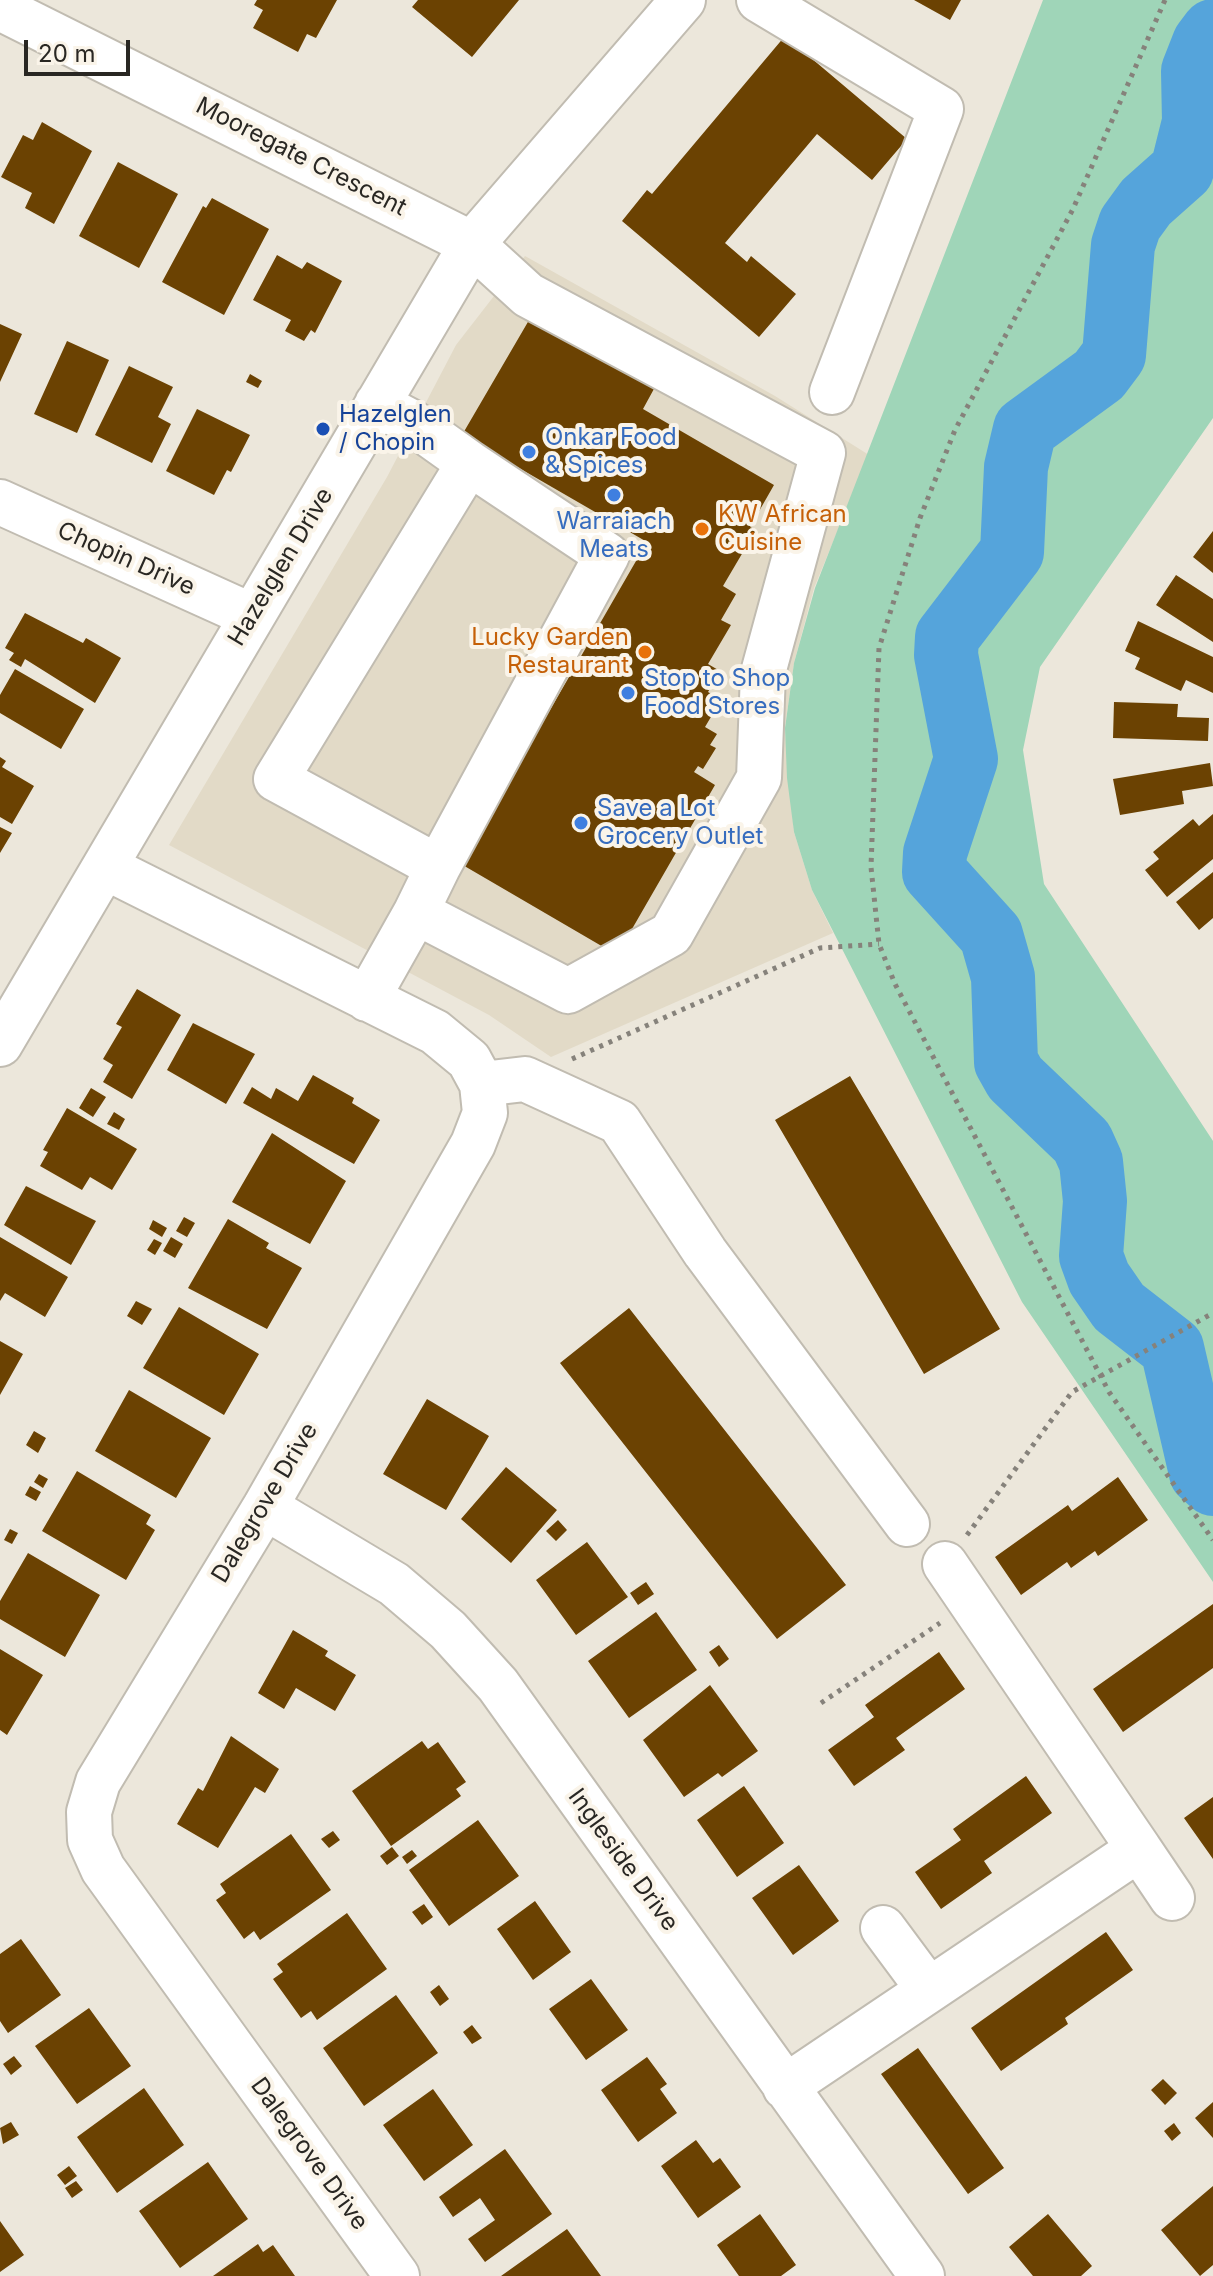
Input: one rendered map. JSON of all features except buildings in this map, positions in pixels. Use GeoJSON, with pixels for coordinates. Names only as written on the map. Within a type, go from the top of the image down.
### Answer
{"type":"FeatureCollection","features":[{"type":"Feature","properties":{"kind":"street"},"geometry":{"type":"LineString","coordinates":[[759,0],[941,109],[832,392]]}},
{"type":"Feature","properties":{"kind":"street","name":"Hazelglen Drive"},"geometry":{"type":"LineString","coordinates":[[0,1044],[472,244],[681,1]]}},
{"type":"Feature","properties":{"kind":"street","name":"Mooregate Crescent"},"geometry":{"type":"LineString","coordinates":[[0,8],[26,18],[472,244],[528,295],[823,453],[763,673],[759,778],[671,934],[568,991],[416,912]]}},
{"type":"Feature","properties":{"kind":"street"},"geometry":{"type":"LineString","coordinates":[[367,999],[607,555],[413,423],[377,404]]}},
{"type":"Feature","properties":{"kind":"street"},"geometry":{"type":"LineString","coordinates":[[438,867],[276,779],[469,463]]}},
{"type":"Feature","properties":{"kind":"street","name":"Chopin Drive"},"geometry":{"type":"LineString","coordinates":[[0,502],[252,616]]}},
{"type":"Feature","properties":{"kind":"street"},"geometry":{"type":"LineString","coordinates":[[105,867],[435,1032],[469,1060],[482,1084],[525,1079],[619,1122],[705,1252],[907,1524]]}},
{"type":"Feature","properties":{"kind":"street","name":"Dalegrove Drive"},"geometry":{"type":"LineString","coordinates":[[397,2276],[103,1869],[90,1840],[89,1812],[98,1782],[265,1507],[473,1144],[485,1113],[482,1084]]}},
{"type":"Feature","properties":{"kind":"street","name":"Ingleside Drive"},"geometry":{"type":"LineString","coordinates":[[265,1507],[394,1584],[448,1630],[488,1674],[922,2276]]}},
{"type":"Feature","properties":{"kind":"street"},"geometry":{"type":"LineString","coordinates":[[945,1564],[1172,1898]]}},
{"type":"Feature","properties":{"kind":"street"},"geometry":{"type":"LineString","coordinates":[[785,2087],[1139,1849]]}},
{"type":"Feature","properties":{"kind":"street"},"geometry":{"type":"LineString","coordinates":[[883,1928],[929,1990]]}},
{"type":"Feature","properties":{"kind":"path"},"geometry":{"type":"LineString","coordinates":[[1165,0],[1073,209],[955,430],[920,518],[879,648],[871,867],[879,944],[895,984],[1100,1375],[1213,1540]]}},
{"type":"Feature","properties":{"kind":"path"},"geometry":{"type":"LineString","coordinates":[[567,1061],[820,948],[879,944]]}},
{"type":"Feature","properties":{"kind":"path"},"geometry":{"type":"LineString","coordinates":[[945,1564],[1072,1392],[1213,1313]]}},
{"type":"Feature","properties":{"kind":"path"},"geometry":{"type":"LineString","coordinates":[[821,1703],[971,1603]]}},
{"type":"Feature","properties":{"kind":"shaded area"},"geometry":{"type":"Polygon","coordinates":[[[525,256],[775,396],[869,455],[814,588],[794,663],[785,728],[794,832],[812,890],[833,933],[551,1057],[489,1015],[169,845],[387,477],[456,345],[525,256]]]}},
{"type":"Feature","properties":{"kind":"green space"},"geometry":{"type":"Polygon","coordinates":[[[1043,0],[1213,0],[1213,418],[1040,667],[1023,750],[1044,884],[1213,1141],[1213,1582],[1022,1302],[812,890],[794,832],[787,778],[785,728],[794,663],[815,588],[1043,0]]]}},
{"type":"Feature","properties":{"kind":"waterway"},"geometry":{"type":"LineString","coordinates":[[1213,31],[1204,43],[1193,71],[1194,122],[1182,170],[1146,202],[1130,224],[1123,245],[1114,355],[1099,375],[1025,429],[1016,467],[1012,552],[947,637],[946,655],[966,759],[935,853],[934,872],[991,935],[1003,977],[1006,1062],[1015,1078],[1082,1142],[1091,1162],[1095,1201],[1091,1256],[1099,1278],[1119,1307],[1172,1348],[1201,1473],[1213,1484]]}},
{"type":"Feature","properties":{"kind":"place","name":"Hazelglen / Chopin"},"geometry":{"type":"Point","coordinates":[323,429]}},
{"type":"Feature","properties":{"kind":"place","name":"Onkar Food & Spices"},"geometry":{"type":"Point","coordinates":[529,452]}},
{"type":"Feature","properties":{"kind":"place","name":"Warraiach Meats"},"geometry":{"type":"Point","coordinates":[614,495]}},
{"type":"Feature","properties":{"kind":"place","name":"KW African Cuisine"},"geometry":{"type":"Point","coordinates":[702,529]}},
{"type":"Feature","properties":{"kind":"place","name":"Lucky Garden Restaurant"},"geometry":{"type":"Point","coordinates":[645,652]}},
{"type":"Feature","properties":{"kind":"place","name":"Stop to Shop Food Stores"},"geometry":{"type":"Point","coordinates":[628,693]}},
{"type":"Feature","properties":{"kind":"place","name":"Save a Lot Grocery Outlet"},"geometry":{"type":"Point","coordinates":[581,823]}}]}
